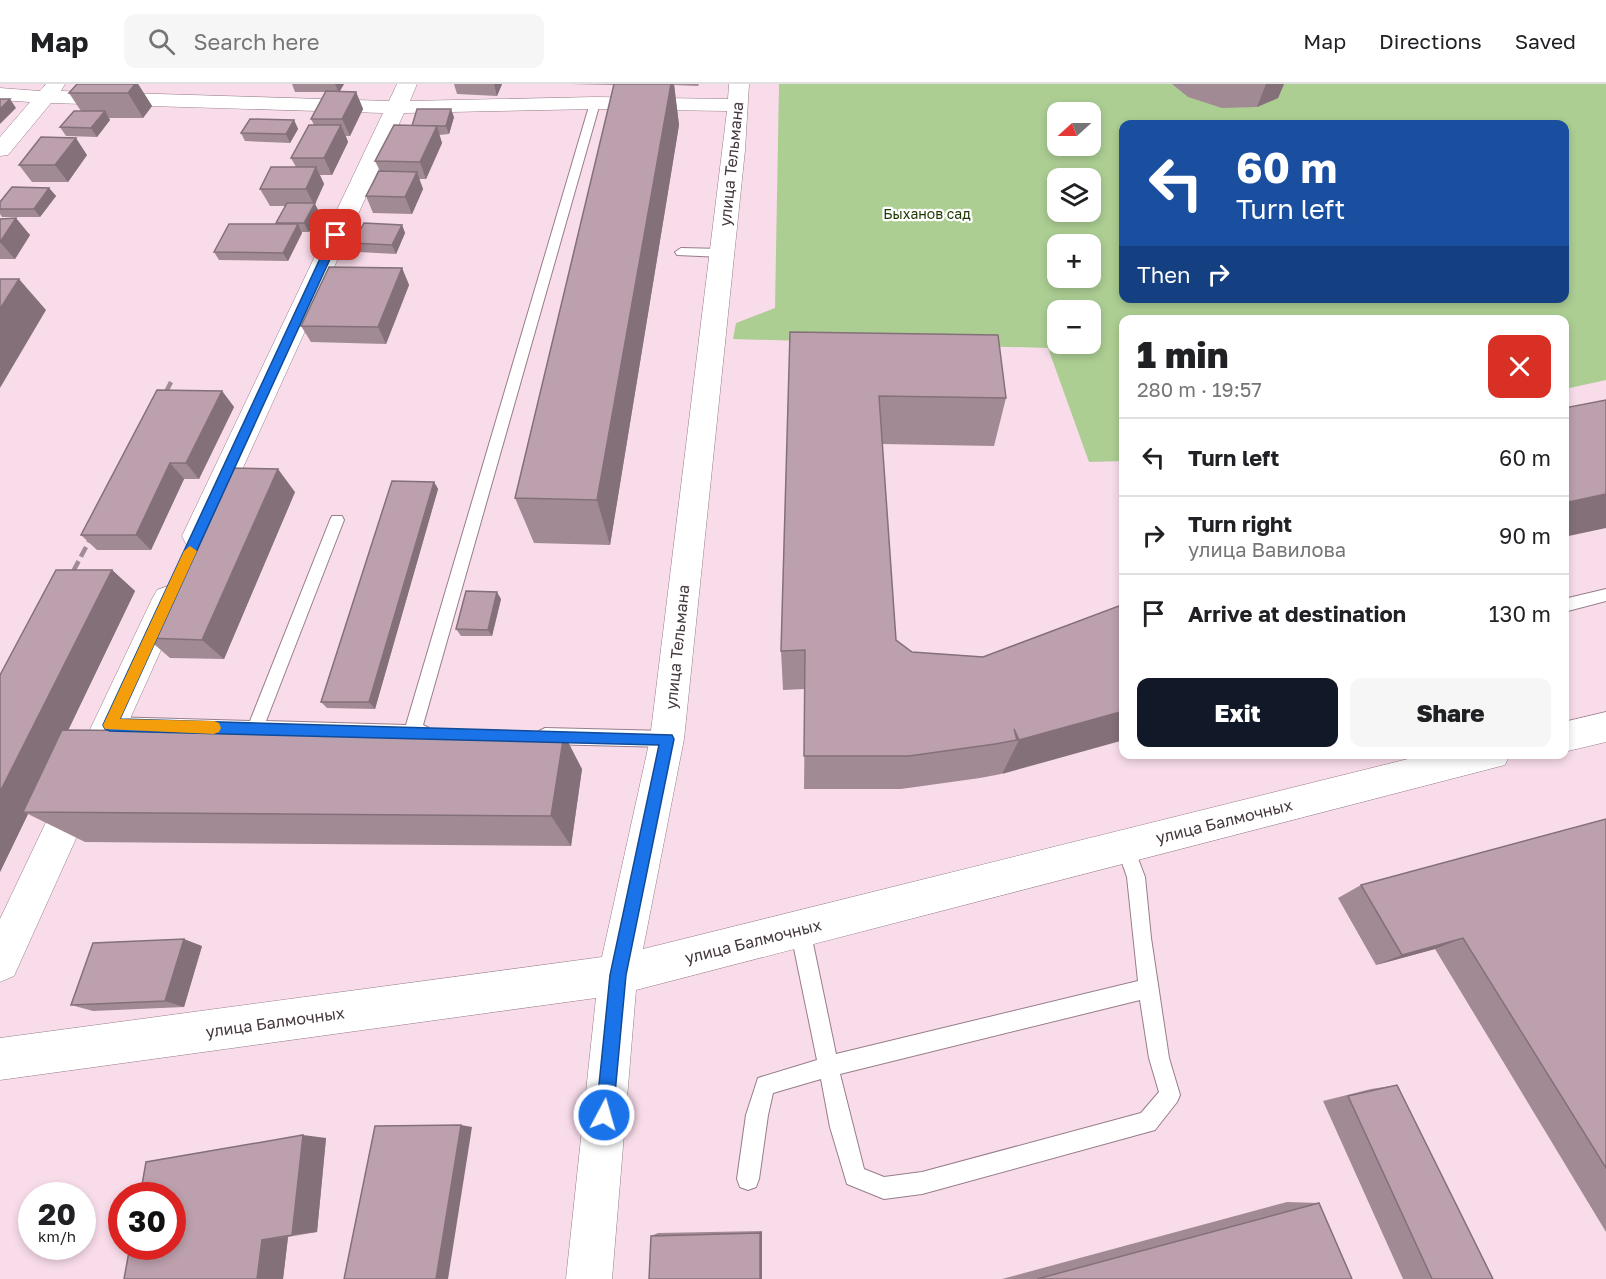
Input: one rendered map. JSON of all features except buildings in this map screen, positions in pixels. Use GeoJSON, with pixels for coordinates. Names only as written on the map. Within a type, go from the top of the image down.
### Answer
{"type":"FeatureCollection","features":[{"type":"Feature","properties":{"kind":"street"},"geometry":{"type":"LineString","coordinates":[[0,94],[51,91],[401,95],[595,103],[738,95]]}},
{"type":"Feature","properties":{"kind":"street"},"geometry":{"type":"LineString","coordinates":[[0,150],[51,91]]}},
{"type":"Feature","properties":{"kind":"street"},"geometry":{"type":"LineString","coordinates":[[0,962],[401,95]]}},
{"type":"Feature","properties":{"kind":"street","name":"улица Тельмана"},"geometry":{"type":"LineString","coordinates":[[589,1279],[618,975],[667,739],[738,95]]}},
{"type":"Feature","properties":{"kind":"street"},"geometry":{"type":"LineString","coordinates":[[1569,736],[1606,727]]}},
{"type":"Feature","properties":{"kind":"street","name":"улица Балмочных"},"geometry":{"type":"LineString","coordinates":[[0,1059],[618,975],[1473,759]]}},
{"type":"Feature","properties":{"kind":"lane"},"geometry":{"type":"LineString","coordinates":[[412,733],[595,103]]}},
{"type":"Feature","properties":{"kind":"lane"},"geometry":{"type":"LineString","coordinates":[[681,252],[722,253]]}},
{"type":"Feature","properties":{"kind":"lane"},"geometry":{"type":"LineString","coordinates":[[255,729],[336,520]]}},
{"type":"Feature","properties":{"kind":"lane"},"geometry":{"type":"LineString","coordinates":[[1569,605],[1606,595]]}},
{"type":"Feature","properties":{"kind":"lane"},"geometry":{"type":"LineString","coordinates":[[110,725],[435,733]]}},
{"type":"Feature","properties":{"kind":"lane"},"geometry":{"type":"LineString","coordinates":[[529,736],[667,739]]}},
{"type":"Feature","properties":{"kind":"lane"},"geometry":{"type":"LineString","coordinates":[[800,929],[841,1127],[855,1176],[884,1188],[922,1183],[1147,1122],[1170,1095],[1159,1058],[1141,938],[1136,877],[1125,846]]}},
{"type":"Feature","properties":{"kind":"lane"},"geometry":{"type":"LineString","coordinates":[[748,1179],[757,1115],[765,1085],[830,1066],[1149,988]]}},
{"type":"Feature","properties":{"kind":"green space","name":"Быханов сад"},"geometry":{"type":"Polygon","coordinates":[[[779,84],[1606,84],[1606,380],[1569,388],[1569,315],[1119,315],[1119,461],[1089,462],[1050,354],[1101,354],[1101,300],[1047,300],[1047,348],[733,339],[736,323],[775,308],[779,84]]]}},
{"type":"Feature","properties":{"kind":"railway"},"geometry":{"type":"LineString","coordinates":[[159,406],[171,382]]}},
{"type":"Feature","properties":{"kind":"railway"},"geometry":{"type":"LineString","coordinates":[[66,585],[97,526]]}},
{"type":"Feature","properties":{"kind":"slow traffic"},"geometry":{"type":"LineString","coordinates":[[190,551],[110,725],[214,728]]}},
{"type":"Feature","properties":{"kind":"route"},"geometry":{"type":"LineString","coordinates":[[336,235],[110,725],[667,739],[618,975],[604,1115]]}}]}
